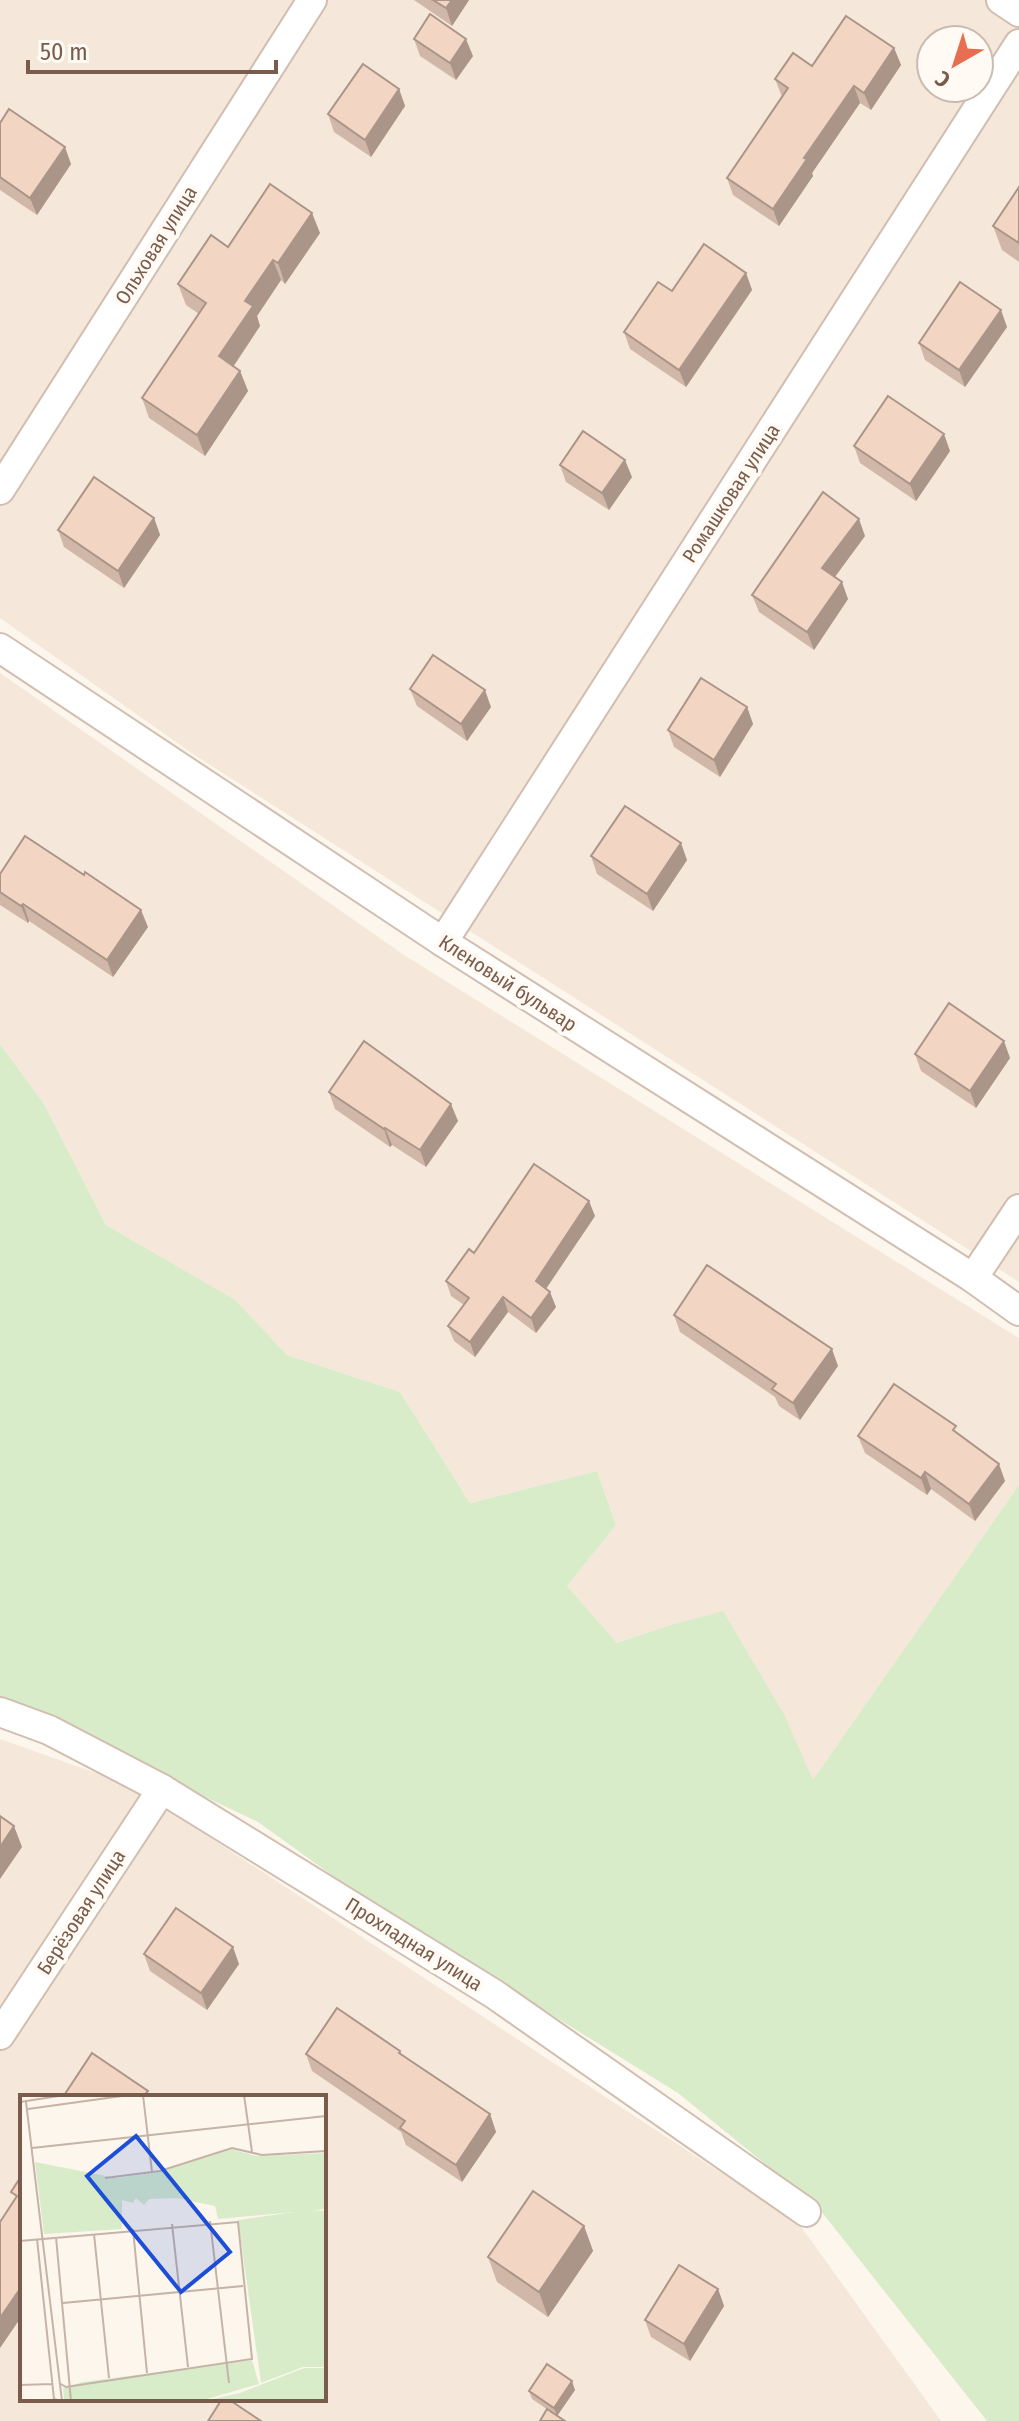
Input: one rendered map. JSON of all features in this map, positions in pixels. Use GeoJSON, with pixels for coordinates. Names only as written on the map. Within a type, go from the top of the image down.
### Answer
{"type":"FeatureCollection","features":[{"type":"Feature","properties":{"kind":"street","name":"Ольховая улица"},"geometry":{"type":"LineString","coordinates":[[0,490],[312,0]]}},
{"type":"Feature","properties":{"kind":"street"},"geometry":{"type":"LineString","coordinates":[[1001,0],[1019,12]]}},
{"type":"Feature","properties":{"kind":"street","name":"Ромашковая улица"},"geometry":{"type":"LineString","coordinates":[[443,942],[1019,44]]}},
{"type":"Feature","properties":{"kind":"street","name":"Кленовый бульвар"},"geometry":{"type":"LineString","coordinates":[[0,648],[443,942],[973,1278],[1019,1311]]}},
{"type":"Feature","properties":{"kind":"street"},"geometry":{"type":"LineString","coordinates":[[973,1278],[1019,1209]]}},
{"type":"Feature","properties":{"kind":"street","name":"Прохладная улица"},"geometry":{"type":"LineString","coordinates":[[0,1712],[49,1730],[162,1789],[494,1994],[806,2212]]}},
{"type":"Feature","properties":{"kind":"street","name":"Берёзовая улица"},"geometry":{"type":"LineString","coordinates":[[0,2035],[162,1789]]}},
{"type":"Feature","properties":{"kind":"shaded area"},"geometry":{"type":"Polygon","coordinates":[[[0,0],[1019,0],[1019,1282],[193,754],[0,618],[0,0]]]}},
{"type":"Feature","properties":{"kind":"shaded area"},"geometry":{"type":"Polygon","coordinates":[[[0,673],[404,955],[1019,1338],[1019,1485],[813,1781],[785,1716],[664,1627],[617,1643],[567,1586],[616,1525],[597,1471],[470,1503],[400,1392],[287,1355],[234,1300],[106,1225],[44,1104],[0,1044],[0,673]]]}},
{"type":"Feature","properties":{"kind":"shaded area"},"geometry":{"type":"Polygon","coordinates":[[[0,1739],[130,1785],[799,2224],[941,2421],[0,2421],[0,1739]]]}},
{"type":"Feature","properties":{"kind":"green space"},"geometry":{"type":"Polygon","coordinates":[[[0,1044],[44,1104],[106,1225],[235,1300],[287,1355],[400,1392],[470,1503],[597,1471],[616,1525],[567,1586],[617,1643],[723,1611],[785,1716],[813,1780],[1019,1485],[1019,2421],[987,2421],[817,2206],[678,2093],[365,1899],[258,1822],[0,1700],[0,1044]]]}},
{"type":"Feature","properties":{"kind":"building"},"geometry":{"type":"Polygon","coordinates":[[[433,0],[452,0],[446,8],[433,0]]]}},
{"type":"Feature","properties":{"kind":"building"},"geometry":{"type":"Polygon","coordinates":[[[430,14],[466,39],[450,63],[414,39],[430,14]]]}},
{"type":"Feature","properties":{"kind":"building"},"geometry":{"type":"Polygon","coordinates":[[[846,16],[894,48],[864,93],[854,86],[773,209],[727,178],[788,88],[775,79],[793,53],[812,66],[846,16]]]}},
{"type":"Feature","properties":{"kind":"building"},"geometry":{"type":"Polygon","coordinates":[[[363,64],[399,89],[365,140],[328,114],[363,64]]]}},
{"type":"Feature","properties":{"kind":"building"},"geometry":{"type":"Polygon","coordinates":[[[9,109],[65,147],[30,198],[0,177],[0,123],[9,109]]]}},
{"type":"Feature","properties":{"kind":"building"},"geometry":{"type":"Polygon","coordinates":[[[270,184],[312,213],[278,263],[273,260],[245,301],[253,306],[219,356],[240,371],[197,435],[142,398],[206,303],[178,284],[211,235],[228,247],[270,184]]]}},
{"type":"Feature","properties":{"kind":"building"},"geometry":{"type":"Polygon","coordinates":[[[1019,187],[1019,243],[993,226],[1019,187]]]}},
{"type":"Feature","properties":{"kind":"building"},"geometry":{"type":"Polygon","coordinates":[[[704,244],[746,273],[679,370],[624,332],[658,282],[672,291],[704,244]]]}},
{"type":"Feature","properties":{"kind":"building"},"geometry":{"type":"Polygon","coordinates":[[[960,282],[1001,310],[959,370],[919,343],[960,282]]]}},
{"type":"Feature","properties":{"kind":"building"},"geometry":{"type":"Polygon","coordinates":[[[888,396],[944,434],[910,484],[854,446],[888,396]]]}},
{"type":"Feature","properties":{"kind":"building"},"geometry":{"type":"Polygon","coordinates":[[[583,431],[625,460],[602,493],[560,465],[583,431]]]}},
{"type":"Feature","properties":{"kind":"building"},"geometry":{"type":"Polygon","coordinates":[[[94,477],[154,518],[118,571],[58,530],[94,477]]]}},
{"type":"Feature","properties":{"kind":"building"},"geometry":{"type":"Polygon","coordinates":[[[823,492],[859,519],[822,568],[842,582],[807,632],[752,595],[823,492]]]}},
{"type":"Feature","properties":{"kind":"building"},"geometry":{"type":"Polygon","coordinates":[[[433,655],[485,690],[461,724],[410,689],[433,655]]]}},
{"type":"Feature","properties":{"kind":"building"},"geometry":{"type":"Polygon","coordinates":[[[701,678],[747,707],[714,760],[668,730],[701,678]]]}},
{"type":"Feature","properties":{"kind":"building"},"geometry":{"type":"Polygon","coordinates":[[[625,806],[681,843],[647,894],[591,856],[625,806]]]}},
{"type":"Feature","properties":{"kind":"building"},"geometry":{"type":"Polygon","coordinates":[[[25,836],[141,910],[107,960],[0,892],[0,874],[25,836]]]}},
{"type":"Feature","properties":{"kind":"building"},"geometry":{"type":"Polygon","coordinates":[[[949,1003],[1004,1041],[970,1091],[915,1054],[949,1003]]]}},
{"type":"Feature","properties":{"kind":"building"},"geometry":{"type":"Polygon","coordinates":[[[364,1041],[451,1104],[420,1150],[329,1092],[364,1041]]]}},
{"type":"Feature","properties":{"kind":"building"},"geometry":{"type":"Polygon","coordinates":[[[534,1164],[589,1201],[536,1281],[550,1292],[531,1318],[503,1297],[470,1342],[448,1326],[469,1298],[446,1281],[469,1249],[474,1253],[534,1164]]]}},
{"type":"Feature","properties":{"kind":"building"},"geometry":{"type":"Polygon","coordinates":[[[707,1265],[832,1349],[793,1403],[772,1389],[776,1384],[674,1315],[707,1265]]]}},
{"type":"Feature","properties":{"kind":"building"},"geometry":{"type":"Polygon","coordinates":[[[894,1384],[956,1426],[953,1430],[999,1464],[969,1504],[925,1472],[921,1478],[858,1436],[894,1384]]]}},
{"type":"Feature","properties":{"kind":"building"},"geometry":{"type":"Polygon","coordinates":[[[0,1816],[14,1826],[0,1847],[0,1816]]]}},
{"type":"Feature","properties":{"kind":"building"},"geometry":{"type":"Polygon","coordinates":[[[176,1908],[233,1947],[201,1993],[144,1954],[176,1908]]]}},
{"type":"Feature","properties":{"kind":"building"},"geometry":{"type":"Polygon","coordinates":[[[337,2008],[490,2114],[456,2165],[400,2128],[405,2121],[306,2054],[337,2008]]]}},
{"type":"Feature","properties":{"kind":"building"},"geometry":{"type":"Polygon","coordinates":[[[92,2053],[148,2091],[145,2095],[64,2095],[92,2053]]]}},
{"type":"Feature","properties":{"kind":"building"},"geometry":{"type":"Polygon","coordinates":[[[20,2178],[20,2289],[0,2318],[0,2222],[17,2196],[11,2192],[20,2178]]]}},
{"type":"Feature","properties":{"kind":"building"},"geometry":{"type":"Polygon","coordinates":[[[533,2191],[584,2226],[539,2292],[488,2257],[533,2191]]]}},
{"type":"Feature","properties":{"kind":"building"},"geometry":{"type":"Polygon","coordinates":[[[679,2265],[718,2289],[684,2344],[645,2320],[679,2265]]]}},
{"type":"Feature","properties":{"kind":"building"},"geometry":{"type":"Polygon","coordinates":[[[547,2364],[572,2381],[554,2408],[529,2391],[547,2364]]]}},
{"type":"Feature","properties":{"kind":"building"},"geometry":{"type":"Polygon","coordinates":[[[221,2401],[231,2401],[261,2421],[208,2421],[221,2401]]]}},
{"type":"Feature","properties":{"kind":"building"},"geometry":{"type":"Polygon","coordinates":[[[547,2409],[565,2421],[540,2421],[547,2409]]]}}]}
